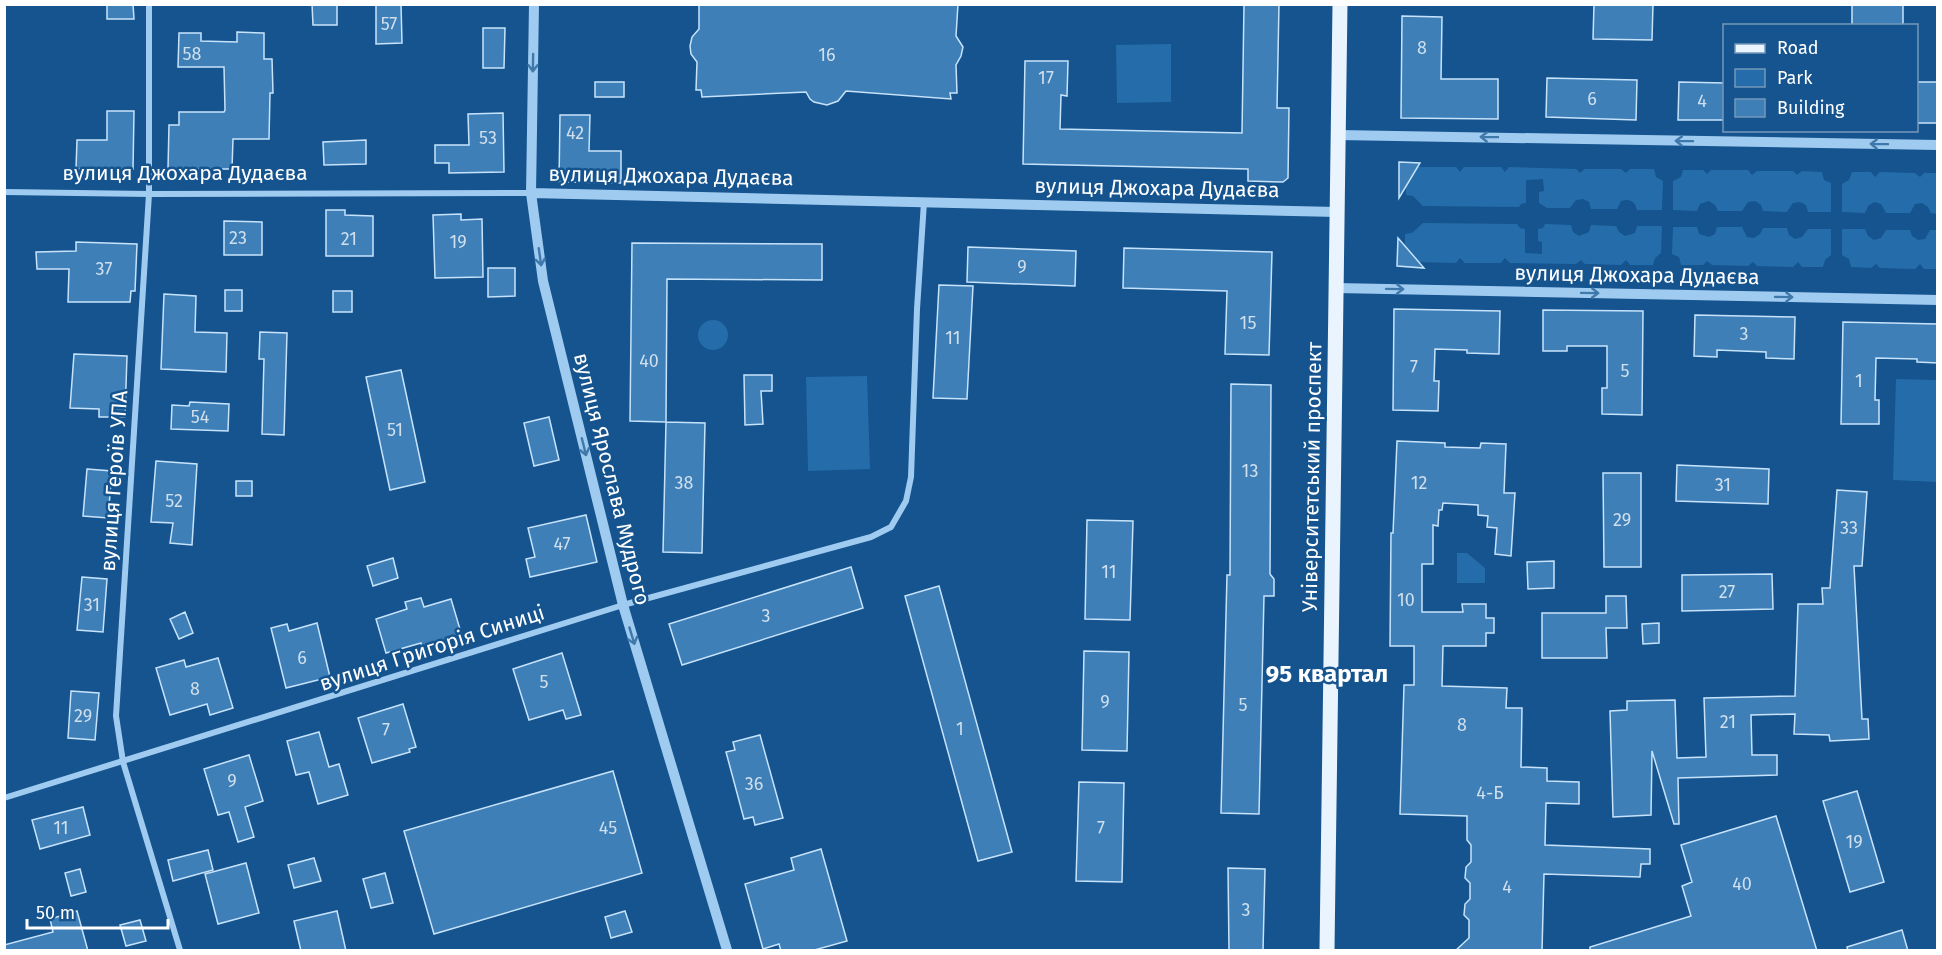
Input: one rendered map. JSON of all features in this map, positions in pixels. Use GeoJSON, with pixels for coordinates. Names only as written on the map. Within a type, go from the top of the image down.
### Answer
{"type":"FeatureCollection","features":[{"type":"Feature","properties":{"kind":"main road","name":"Університетський проспект"},"geometry":{"type":"LineString","coordinates":[[1327,951],[1340,4]]}},
{"type":"Feature","properties":{"kind":"street","name":"вулиця Героїв УПА"},"geometry":{"type":"LineString","coordinates":[[149,4],[149,194],[116,716],[123,762],[180,951]]}},
{"type":"Feature","properties":{"kind":"street","name":"вулиця Ярослава Мудрого"},"geometry":{"type":"LineString","coordinates":[[534,4],[531,193],[543,281],[623,604],[727,951]]}},
{"type":"Feature","properties":{"kind":"street"},"geometry":{"type":"LineString","coordinates":[[1338,135],[1938,146]]}},
{"type":"Feature","properties":{"kind":"street","name":"вулиця Джохара Дудаєва"},"geometry":{"type":"LineString","coordinates":[[4,192],[531,193],[1337,212]]}},
{"type":"Feature","properties":{"kind":"street","name":"вулиця Григорія Синиці"},"geometry":{"type":"LineString","coordinates":[[4,798],[623,604],[871,537],[891,527],[906,501],[911,477],[917,309],[924,202]]}},
{"type":"Feature","properties":{"kind":"street","name":"вулиця Джохара Дудаєва"},"geometry":{"type":"LineString","coordinates":[[1336,288],[1938,300]]}},
{"type":"Feature","properties":{"kind":"green space"},"geometry":{"type":"Polygon","coordinates":[[[1171,44],[1171,102],[1117,103],[1116,45],[1171,44]]]}},
{"type":"Feature","properties":{"kind":"green space"},"geometry":{"type":"Polygon","coordinates":[[[1416,167],[1456,167],[1460,172],[1464,167],[1501,167],[1505,172],[1509,167],[1576,169],[1580,173],[1585,169],[1621,169],[1626,173],[1630,169],[1654,169],[1656,177],[1663,181],[1662,210],[1637,210],[1635,204],[1629,200],[1621,201],[1617,209],[1591,209],[1589,202],[1583,199],[1576,200],[1570,208],[1547,208],[1539,203],[1539,192],[1544,191],[1543,179],[1526,180],[1526,203],[1519,207],[1423,206],[1413,196],[1406,195],[1406,180],[1416,167]]]}},
{"type":"Feature","properties":{"kind":"green space"},"geometry":{"type":"Polygon","coordinates":[[[1683,170],[1703,170],[1707,174],[1711,170],[1748,170],[1752,175],[1757,171],[1793,171],[1797,175],[1802,171],[1822,172],[1824,180],[1831,183],[1831,212],[1808,212],[1806,205],[1800,202],[1793,203],[1787,212],[1763,211],[1761,205],[1755,201],[1748,202],[1742,211],[1718,211],[1709,201],[1700,204],[1697,211],[1673,210],[1673,181],[1681,177],[1683,170]]]}},
{"type":"Feature","properties":{"kind":"green space"},"geometry":{"type":"Polygon","coordinates":[[[1852,172],[1871,172],[1875,177],[1880,172],[1915,173],[1920,177],[1924,173],[1937,173],[1937,214],[1931,213],[1922,203],[1915,204],[1910,213],[1886,213],[1881,204],[1874,202],[1868,206],[1865,213],[1842,212],[1842,184],[1849,180],[1852,172]]]}},
{"type":"Feature","properties":{"kind":"green space"},"geometry":{"type":"Polygon","coordinates":[[[1423,223],[1517,224],[1520,228],[1525,229],[1525,253],[1542,254],[1542,242],[1538,241],[1538,229],[1543,228],[1545,224],[1571,225],[1573,232],[1579,236],[1589,232],[1591,225],[1616,226],[1625,236],[1635,233],[1637,226],[1662,226],[1661,253],[1655,258],[1653,265],[1630,265],[1626,260],[1621,265],[1585,264],[1581,260],[1576,264],[1510,263],[1505,258],[1501,263],[1465,263],[1460,258],[1456,263],[1415,262],[1414,256],[1405,249],[1405,234],[1412,233],[1423,223]]]}},
{"type":"Feature","properties":{"kind":"green space"},"geometry":{"type":"Polygon","coordinates":[[[1673,227],[1697,227],[1699,234],[1709,237],[1715,234],[1717,227],[1742,227],[1747,237],[1754,238],[1763,228],[1787,228],[1789,235],[1795,239],[1802,237],[1808,229],[1831,229],[1831,255],[1825,260],[1823,267],[1802,267],[1798,262],[1793,267],[1757,266],[1753,262],[1748,266],[1712,265],[1707,261],[1703,265],[1681,265],[1679,257],[1672,254],[1673,227]]]}},
{"type":"Feature","properties":{"kind":"green space"},"geometry":{"type":"Polygon","coordinates":[[[1842,229],[1865,229],[1868,236],[1874,240],[1881,238],[1886,230],[1910,230],[1912,236],[1918,240],[1925,239],[1930,230],[1937,230],[1937,269],[1924,269],[1920,264],[1915,269],[1880,268],[1876,264],[1871,268],[1851,267],[1849,259],[1842,255],[1842,229]]]}},
{"type":"Feature","properties":{"kind":"green space"},"geometry":{"type":"Polygon","coordinates":[[[713,320],[719,321],[727,329],[727,341],[719,349],[713,350],[707,349],[699,341],[698,335],[699,329],[707,321],[713,320]]]}},
{"type":"Feature","properties":{"kind":"green space"},"geometry":{"type":"Polygon","coordinates":[[[867,376],[870,469],[808,471],[806,377],[867,376]]]}},
{"type":"Feature","properties":{"kind":"green space"},"geometry":{"type":"Polygon","coordinates":[[[1896,379],[1937,380],[1937,482],[1893,480],[1896,379]]]}},
{"type":"Feature","properties":{"kind":"green space"},"geometry":{"type":"Polygon","coordinates":[[[1457,553],[1467,553],[1485,568],[1485,583],[1457,583],[1457,553]]]}},
{"type":"Feature","properties":{"kind":"building"},"geometry":{"type":"Polygon","coordinates":[[[107,4],[133,4],[134,19],[107,19],[107,4]]]}},
{"type":"Feature","properties":{"kind":"building"},"geometry":{"type":"Polygon","coordinates":[[[312,4],[337,4],[337,25],[313,25],[312,4]]]}},
{"type":"Feature","properties":{"kind":"building"},"geometry":{"type":"Polygon","coordinates":[[[376,4],[401,4],[402,43],[376,44],[376,4]]]}},
{"type":"Feature","properties":{"kind":"building"},"geometry":{"type":"Polygon","coordinates":[[[699,4],[958,4],[956,36],[963,47],[956,65],[957,93],[950,93],[951,99],[846,91],[838,101],[827,105],[814,102],[806,92],[702,97],[701,90],[696,90],[697,62],[691,54],[690,46],[692,37],[699,29],[699,4]]]}},
{"type":"Feature","properties":{"kind":"building"},"geometry":{"type":"Polygon","coordinates":[[[1244,4],[1279,4],[1277,108],[1289,108],[1288,178],[1283,182],[1248,181],[1248,169],[1023,164],[1025,61],[1068,61],[1067,96],[1061,95],[1060,129],[1242,133],[1244,4]]]}},
{"type":"Feature","properties":{"kind":"building"},"geometry":{"type":"Polygon","coordinates":[[[1594,4],[1653,4],[1652,40],[1593,39],[1594,4]]]}},
{"type":"Feature","properties":{"kind":"building"},"geometry":{"type":"Polygon","coordinates":[[[1852,4],[1903,4],[1903,24],[1852,24],[1852,4]]]}},
{"type":"Feature","properties":{"kind":"building"},"geometry":{"type":"Polygon","coordinates":[[[1402,16],[1442,17],[1441,79],[1498,79],[1498,119],[1401,118],[1402,16]]]}},
{"type":"Feature","properties":{"kind":"building"},"geometry":{"type":"Polygon","coordinates":[[[483,28],[505,28],[504,68],[483,68],[483,28]]]}},
{"type":"Feature","properties":{"kind":"building"},"geometry":{"type":"Polygon","coordinates":[[[237,32],[264,33],[264,59],[272,59],[273,93],[270,93],[269,139],[233,139],[232,169],[168,169],[169,125],[179,125],[179,112],[224,112],[225,110],[224,67],[178,67],[179,33],[201,33],[201,41],[237,42],[237,32]]]}},
{"type":"Feature","properties":{"kind":"building"},"geometry":{"type":"Polygon","coordinates":[[[1547,78],[1637,80],[1636,120],[1546,117],[1547,78]]]}},
{"type":"Feature","properties":{"kind":"building"},"geometry":{"type":"Polygon","coordinates":[[[595,82],[624,82],[624,97],[595,97],[595,82]]]}},
{"type":"Feature","properties":{"kind":"building"},"geometry":{"type":"Polygon","coordinates":[[[1679,82],[1723,83],[1723,120],[1678,120],[1679,82]]]}},
{"type":"Feature","properties":{"kind":"building"},"geometry":{"type":"Polygon","coordinates":[[[1918,82],[1938,82],[1938,123],[1918,123],[1918,82]]]}},
{"type":"Feature","properties":{"kind":"building"},"geometry":{"type":"Polygon","coordinates":[[[107,111],[134,111],[133,169],[76,169],[77,140],[107,140],[107,111]]]}},
{"type":"Feature","properties":{"kind":"building"},"geometry":{"type":"Polygon","coordinates":[[[503,113],[504,172],[449,173],[449,163],[435,163],[435,145],[469,145],[468,114],[503,113]]]}},
{"type":"Feature","properties":{"kind":"building"},"geometry":{"type":"Polygon","coordinates":[[[560,115],[590,115],[589,151],[621,151],[621,183],[559,182],[560,115]]]}},
{"type":"Feature","properties":{"kind":"building"},"geometry":{"type":"Polygon","coordinates":[[[366,140],[366,164],[324,165],[323,142],[366,140]]]}},
{"type":"Feature","properties":{"kind":"building"},"geometry":{"type":"Polygon","coordinates":[[[1399,162],[1420,163],[1399,198],[1399,162]]]}},
{"type":"Feature","properties":{"kind":"building"},"geometry":{"type":"Polygon","coordinates":[[[326,210],[345,210],[345,215],[373,216],[373,256],[326,256],[326,210]]]}},
{"type":"Feature","properties":{"kind":"building"},"geometry":{"type":"Polygon","coordinates":[[[461,214],[461,220],[482,219],[483,277],[435,278],[433,215],[461,214]]]}},
{"type":"Feature","properties":{"kind":"building"},"geometry":{"type":"Polygon","coordinates":[[[224,221],[262,222],[262,255],[224,255],[224,221]]]}},
{"type":"Feature","properties":{"kind":"building"},"geometry":{"type":"Polygon","coordinates":[[[1398,238],[1424,268],[1397,266],[1398,238]]]}},
{"type":"Feature","properties":{"kind":"building"},"geometry":{"type":"Polygon","coordinates":[[[76,242],[137,244],[135,291],[131,291],[130,302],[68,302],[69,269],[37,269],[36,252],[76,251],[76,242]]]}},
{"type":"Feature","properties":{"kind":"building"},"geometry":{"type":"Polygon","coordinates":[[[632,243],[822,244],[822,280],[667,279],[666,422],[630,421],[632,243]]]}},
{"type":"Feature","properties":{"kind":"building"},"geometry":{"type":"Polygon","coordinates":[[[968,247],[1076,251],[1075,286],[967,282],[968,247]]]}},
{"type":"Feature","properties":{"kind":"building"},"geometry":{"type":"Polygon","coordinates":[[[1124,248],[1272,252],[1269,355],[1225,354],[1227,291],[1123,288],[1124,248]]]}},
{"type":"Feature","properties":{"kind":"building"},"geometry":{"type":"Polygon","coordinates":[[[488,268],[515,268],[515,296],[488,297],[488,268]]]}},
{"type":"Feature","properties":{"kind":"building"},"geometry":{"type":"Polygon","coordinates":[[[939,285],[973,286],[967,399],[933,398],[939,285]]]}},
{"type":"Feature","properties":{"kind":"building"},"geometry":{"type":"Polygon","coordinates":[[[225,290],[242,290],[242,311],[225,311],[225,290]]]}},
{"type":"Feature","properties":{"kind":"building"},"geometry":{"type":"Polygon","coordinates":[[[333,291],[352,291],[352,312],[333,312],[333,291]]]}},
{"type":"Feature","properties":{"kind":"building"},"geometry":{"type":"Polygon","coordinates":[[[164,294],[196,296],[195,332],[227,333],[226,372],[161,369],[164,294]]]}},
{"type":"Feature","properties":{"kind":"building"},"geometry":{"type":"Polygon","coordinates":[[[1394,309],[1500,311],[1499,354],[1435,349],[1434,381],[1439,381],[1438,411],[1393,410],[1394,309]]]}},
{"type":"Feature","properties":{"kind":"building"},"geometry":{"type":"Polygon","coordinates":[[[1543,310],[1643,311],[1642,415],[1602,414],[1602,388],[1607,388],[1607,346],[1567,346],[1567,351],[1543,351],[1543,310]]]}},
{"type":"Feature","properties":{"kind":"building"},"geometry":{"type":"Polygon","coordinates":[[[1695,315],[1795,317],[1794,359],[1766,358],[1766,352],[1717,350],[1717,357],[1694,356],[1695,315]]]}},
{"type":"Feature","properties":{"kind":"building"},"geometry":{"type":"Polygon","coordinates":[[[1843,322],[1938,324],[1938,363],[1917,362],[1917,359],[1876,358],[1875,400],[1879,400],[1879,424],[1841,424],[1843,322]]]}},
{"type":"Feature","properties":{"kind":"building"},"geometry":{"type":"Polygon","coordinates":[[[260,332],[287,333],[284,435],[262,434],[264,359],[259,359],[260,332]]]}},
{"type":"Feature","properties":{"kind":"building"},"geometry":{"type":"Polygon","coordinates":[[[74,354],[127,356],[125,417],[99,417],[99,409],[70,408],[74,354]]]}},
{"type":"Feature","properties":{"kind":"building"},"geometry":{"type":"Polygon","coordinates":[[[401,370],[425,482],[390,490],[366,377],[401,370]]]}},
{"type":"Feature","properties":{"kind":"building"},"geometry":{"type":"Polygon","coordinates":[[[744,375],[772,375],[772,391],[761,391],[763,424],[745,425],[744,375]]]}},
{"type":"Feature","properties":{"kind":"building"},"geometry":{"type":"Polygon","coordinates":[[[1231,384],[1271,385],[1270,574],[1274,579],[1274,596],[1264,596],[1259,814],[1221,813],[1227,575],[1230,575],[1231,384]]]}},
{"type":"Feature","properties":{"kind":"building"},"geometry":{"type":"Polygon","coordinates":[[[190,402],[229,404],[228,431],[171,429],[172,405],[189,406],[190,402]]]}},
{"type":"Feature","properties":{"kind":"building"},"geometry":{"type":"Polygon","coordinates":[[[549,417],[559,460],[534,466],[524,423],[549,417]]]}},
{"type":"Feature","properties":{"kind":"building"},"geometry":{"type":"Polygon","coordinates":[[[666,422],[705,423],[702,553],[663,552],[666,422]]]}},
{"type":"Feature","properties":{"kind":"building"},"geometry":{"type":"Polygon","coordinates":[[[1397,441],[1445,443],[1445,447],[1480,448],[1481,443],[1506,444],[1504,493],[1515,493],[1511,556],[1495,554],[1497,528],[1487,527],[1488,516],[1478,515],[1478,505],[1443,503],[1442,510],[1439,510],[1438,526],[1433,525],[1433,564],[1422,564],[1422,612],[1463,612],[1462,604],[1486,604],[1486,618],[1494,618],[1494,633],[1486,633],[1486,646],[1443,646],[1442,686],[1507,688],[1506,708],[1522,708],[1521,767],[1547,768],[1547,781],[1579,782],[1579,804],[1546,803],[1545,845],[1650,849],[1650,864],[1641,864],[1640,877],[1544,874],[1542,951],[1455,951],[1469,938],[1469,920],[1464,915],[1465,904],[1470,899],[1470,883],[1465,878],[1466,867],[1471,862],[1471,845],[1467,840],[1467,816],[1400,814],[1404,685],[1414,685],[1414,646],[1390,646],[1391,533],[1393,533],[1397,441]]]}},
{"type":"Feature","properties":{"kind":"building"},"geometry":{"type":"Polygon","coordinates":[[[156,461],[197,464],[192,545],[170,543],[173,523],[151,522],[156,461]]]}},
{"type":"Feature","properties":{"kind":"building"},"geometry":{"type":"Polygon","coordinates":[[[1677,465],[1769,469],[1768,504],[1676,501],[1677,465]]]}},
{"type":"Feature","properties":{"kind":"building"},"geometry":{"type":"Polygon","coordinates":[[[87,469],[112,471],[108,518],[83,516],[87,469]]]}},
{"type":"Feature","properties":{"kind":"building"},"geometry":{"type":"Polygon","coordinates":[[[1603,473],[1641,473],[1641,567],[1604,567],[1603,473]]]}},
{"type":"Feature","properties":{"kind":"building"},"geometry":{"type":"Polygon","coordinates":[[[236,481],[252,481],[252,496],[236,496],[236,481]]]}},
{"type":"Feature","properties":{"kind":"building"},"geometry":{"type":"Polygon","coordinates":[[[1837,490],[1867,492],[1862,566],[1854,566],[1862,719],[1868,719],[1869,739],[1830,741],[1829,735],[1794,734],[1795,714],[1751,715],[1752,755],[1777,755],[1777,775],[1678,778],[1679,824],[1674,824],[1652,751],[1651,815],[1613,817],[1610,711],[1627,710],[1627,701],[1675,700],[1677,758],[1706,757],[1704,698],[1795,696],[1798,604],[1823,604],[1822,588],[1830,588],[1837,490]]]}},
{"type":"Feature","properties":{"kind":"building"},"geometry":{"type":"Polygon","coordinates":[[[586,515],[597,562],[530,577],[526,559],[535,557],[528,528],[586,515]]]}},
{"type":"Feature","properties":{"kind":"building"},"geometry":{"type":"Polygon","coordinates":[[[1087,520],[1133,521],[1130,620],[1085,619],[1087,520]]]}},
{"type":"Feature","properties":{"kind":"building"},"geometry":{"type":"Polygon","coordinates":[[[393,558],[398,578],[373,586],[367,566],[393,558]]]}},
{"type":"Feature","properties":{"kind":"building"},"geometry":{"type":"Polygon","coordinates":[[[1554,561],[1554,588],[1528,589],[1527,562],[1554,561]]]}},
{"type":"Feature","properties":{"kind":"building"},"geometry":{"type":"Polygon","coordinates":[[[851,567],[863,608],[682,665],[669,624],[851,567]]]}},
{"type":"Feature","properties":{"kind":"building"},"geometry":{"type":"Polygon","coordinates":[[[1772,574],[1773,609],[1682,611],[1682,575],[1772,574]]]}},
{"type":"Feature","properties":{"kind":"building"},"geometry":{"type":"Polygon","coordinates":[[[82,577],[107,579],[103,632],[77,630],[82,577]]]}},
{"type":"Feature","properties":{"kind":"building"},"geometry":{"type":"Polygon","coordinates":[[[939,586],[1012,852],[978,861],[905,596],[939,586]]]}},
{"type":"Feature","properties":{"kind":"building"},"geometry":{"type":"Polygon","coordinates":[[[1606,596],[1626,596],[1627,628],[1606,628],[1607,658],[1542,658],[1542,613],[1606,613],[1606,596]]]}},
{"type":"Feature","properties":{"kind":"building"},"geometry":{"type":"Polygon","coordinates":[[[421,598],[424,607],[451,599],[462,636],[422,648],[421,643],[386,653],[376,619],[407,609],[405,602],[421,598]]]}},
{"type":"Feature","properties":{"kind":"building"},"geometry":{"type":"Polygon","coordinates":[[[185,612],[193,633],[179,639],[170,619],[185,612]]]}},
{"type":"Feature","properties":{"kind":"building"},"geometry":{"type":"Polygon","coordinates":[[[317,623],[330,677],[286,688],[271,628],[287,624],[289,631],[317,623]]]}},
{"type":"Feature","properties":{"kind":"building"},"geometry":{"type":"Polygon","coordinates":[[[1659,623],[1659,643],[1643,644],[1642,624],[1659,623]]]}},
{"type":"Feature","properties":{"kind":"building"},"geometry":{"type":"Polygon","coordinates":[[[1084,651],[1129,652],[1127,751],[1082,750],[1084,651]]]}},
{"type":"Feature","properties":{"kind":"building"},"geometry":{"type":"Polygon","coordinates":[[[562,653],[581,715],[566,719],[563,710],[529,720],[513,669],[562,653]]]}},
{"type":"Feature","properties":{"kind":"building"},"geometry":{"type":"Polygon","coordinates":[[[218,658],[233,708],[210,715],[207,704],[170,715],[156,668],[184,660],[186,667],[218,658]]]}},
{"type":"Feature","properties":{"kind":"building"},"geometry":{"type":"Polygon","coordinates":[[[71,691],[99,693],[95,740],[68,738],[71,691]]]}},
{"type":"Feature","properties":{"kind":"building"},"geometry":{"type":"Polygon","coordinates":[[[403,704],[416,747],[409,749],[410,752],[372,763],[358,718],[403,704]]]}},
{"type":"Feature","properties":{"kind":"building"},"geometry":{"type":"Polygon","coordinates":[[[319,732],[329,767],[339,764],[348,795],[318,804],[309,772],[296,775],[287,741],[319,732]]]}},
{"type":"Feature","properties":{"kind":"building"},"geometry":{"type":"Polygon","coordinates":[[[760,735],[783,818],[755,825],[753,817],[744,819],[726,752],[735,750],[733,742],[760,735]]]}},
{"type":"Feature","properties":{"kind":"building"},"geometry":{"type":"Polygon","coordinates":[[[249,755],[263,801],[245,807],[254,837],[238,842],[229,812],[218,815],[204,769],[249,755]]]}},
{"type":"Feature","properties":{"kind":"building"},"geometry":{"type":"Polygon","coordinates":[[[613,771],[642,873],[434,934],[404,831],[613,771]]]}},
{"type":"Feature","properties":{"kind":"building"},"geometry":{"type":"Polygon","coordinates":[[[1079,782],[1124,783],[1122,882],[1076,881],[1079,782]]]}},
{"type":"Feature","properties":{"kind":"building"},"geometry":{"type":"Polygon","coordinates":[[[1857,791],[1884,882],[1850,892],[1823,801],[1857,791]]]}},
{"type":"Feature","properties":{"kind":"building"},"geometry":{"type":"Polygon","coordinates":[[[83,807],[90,835],[40,849],[32,820],[83,807]]]}},
{"type":"Feature","properties":{"kind":"building"},"geometry":{"type":"Polygon","coordinates":[[[1776,816],[1817,951],[1590,951],[1590,947],[1691,916],[1682,886],[1692,882],[1681,845],[1776,816]]]}},
{"type":"Feature","properties":{"kind":"building"},"geometry":{"type":"Polygon","coordinates":[[[821,849],[847,941],[811,951],[781,951],[779,944],[763,949],[745,884],[794,870],[791,858],[821,849]]]}},
{"type":"Feature","properties":{"kind":"building"},"geometry":{"type":"Polygon","coordinates":[[[208,850],[213,870],[173,881],[168,860],[208,850]]]}},
{"type":"Feature","properties":{"kind":"building"},"geometry":{"type":"Polygon","coordinates":[[[314,858],[321,881],[294,888],[288,865],[314,858]]]}},
{"type":"Feature","properties":{"kind":"building"},"geometry":{"type":"Polygon","coordinates":[[[246,863],[259,913],[218,924],[205,874],[246,863]]]}},
{"type":"Feature","properties":{"kind":"building"},"geometry":{"type":"Polygon","coordinates":[[[1228,868],[1265,869],[1263,951],[1229,951],[1228,868]]]}},
{"type":"Feature","properties":{"kind":"building"},"geometry":{"type":"Polygon","coordinates":[[[80,869],[86,892],[71,896],[65,873],[80,869]]]}},
{"type":"Feature","properties":{"kind":"building"},"geometry":{"type":"Polygon","coordinates":[[[385,873],[393,903],[371,908],[363,879],[385,873]]]}},
{"type":"Feature","properties":{"kind":"building"},"geometry":{"type":"Polygon","coordinates":[[[77,911],[88,951],[4,951],[4,945],[53,932],[50,919],[77,911]]]}},
{"type":"Feature","properties":{"kind":"building"},"geometry":{"type":"Polygon","coordinates":[[[337,911],[346,951],[301,951],[294,921],[337,911]]]}},
{"type":"Feature","properties":{"kind":"building"},"geometry":{"type":"Polygon","coordinates":[[[625,911],[632,932],[611,938],[605,917],[625,911]]]}},
{"type":"Feature","properties":{"kind":"building"},"geometry":{"type":"Polygon","coordinates":[[[140,920],[146,941],[126,946],[120,925],[140,920]]]}},
{"type":"Feature","properties":{"kind":"building"},"geometry":{"type":"Polygon","coordinates":[[[1902,930],[1908,951],[1848,951],[1847,947],[1902,930]]]}},
{"type":"Feature","properties":{"kind":"district","name":"95 квартал"},"geometry":{"type":"Point","coordinates":[1327,674]}}]}
